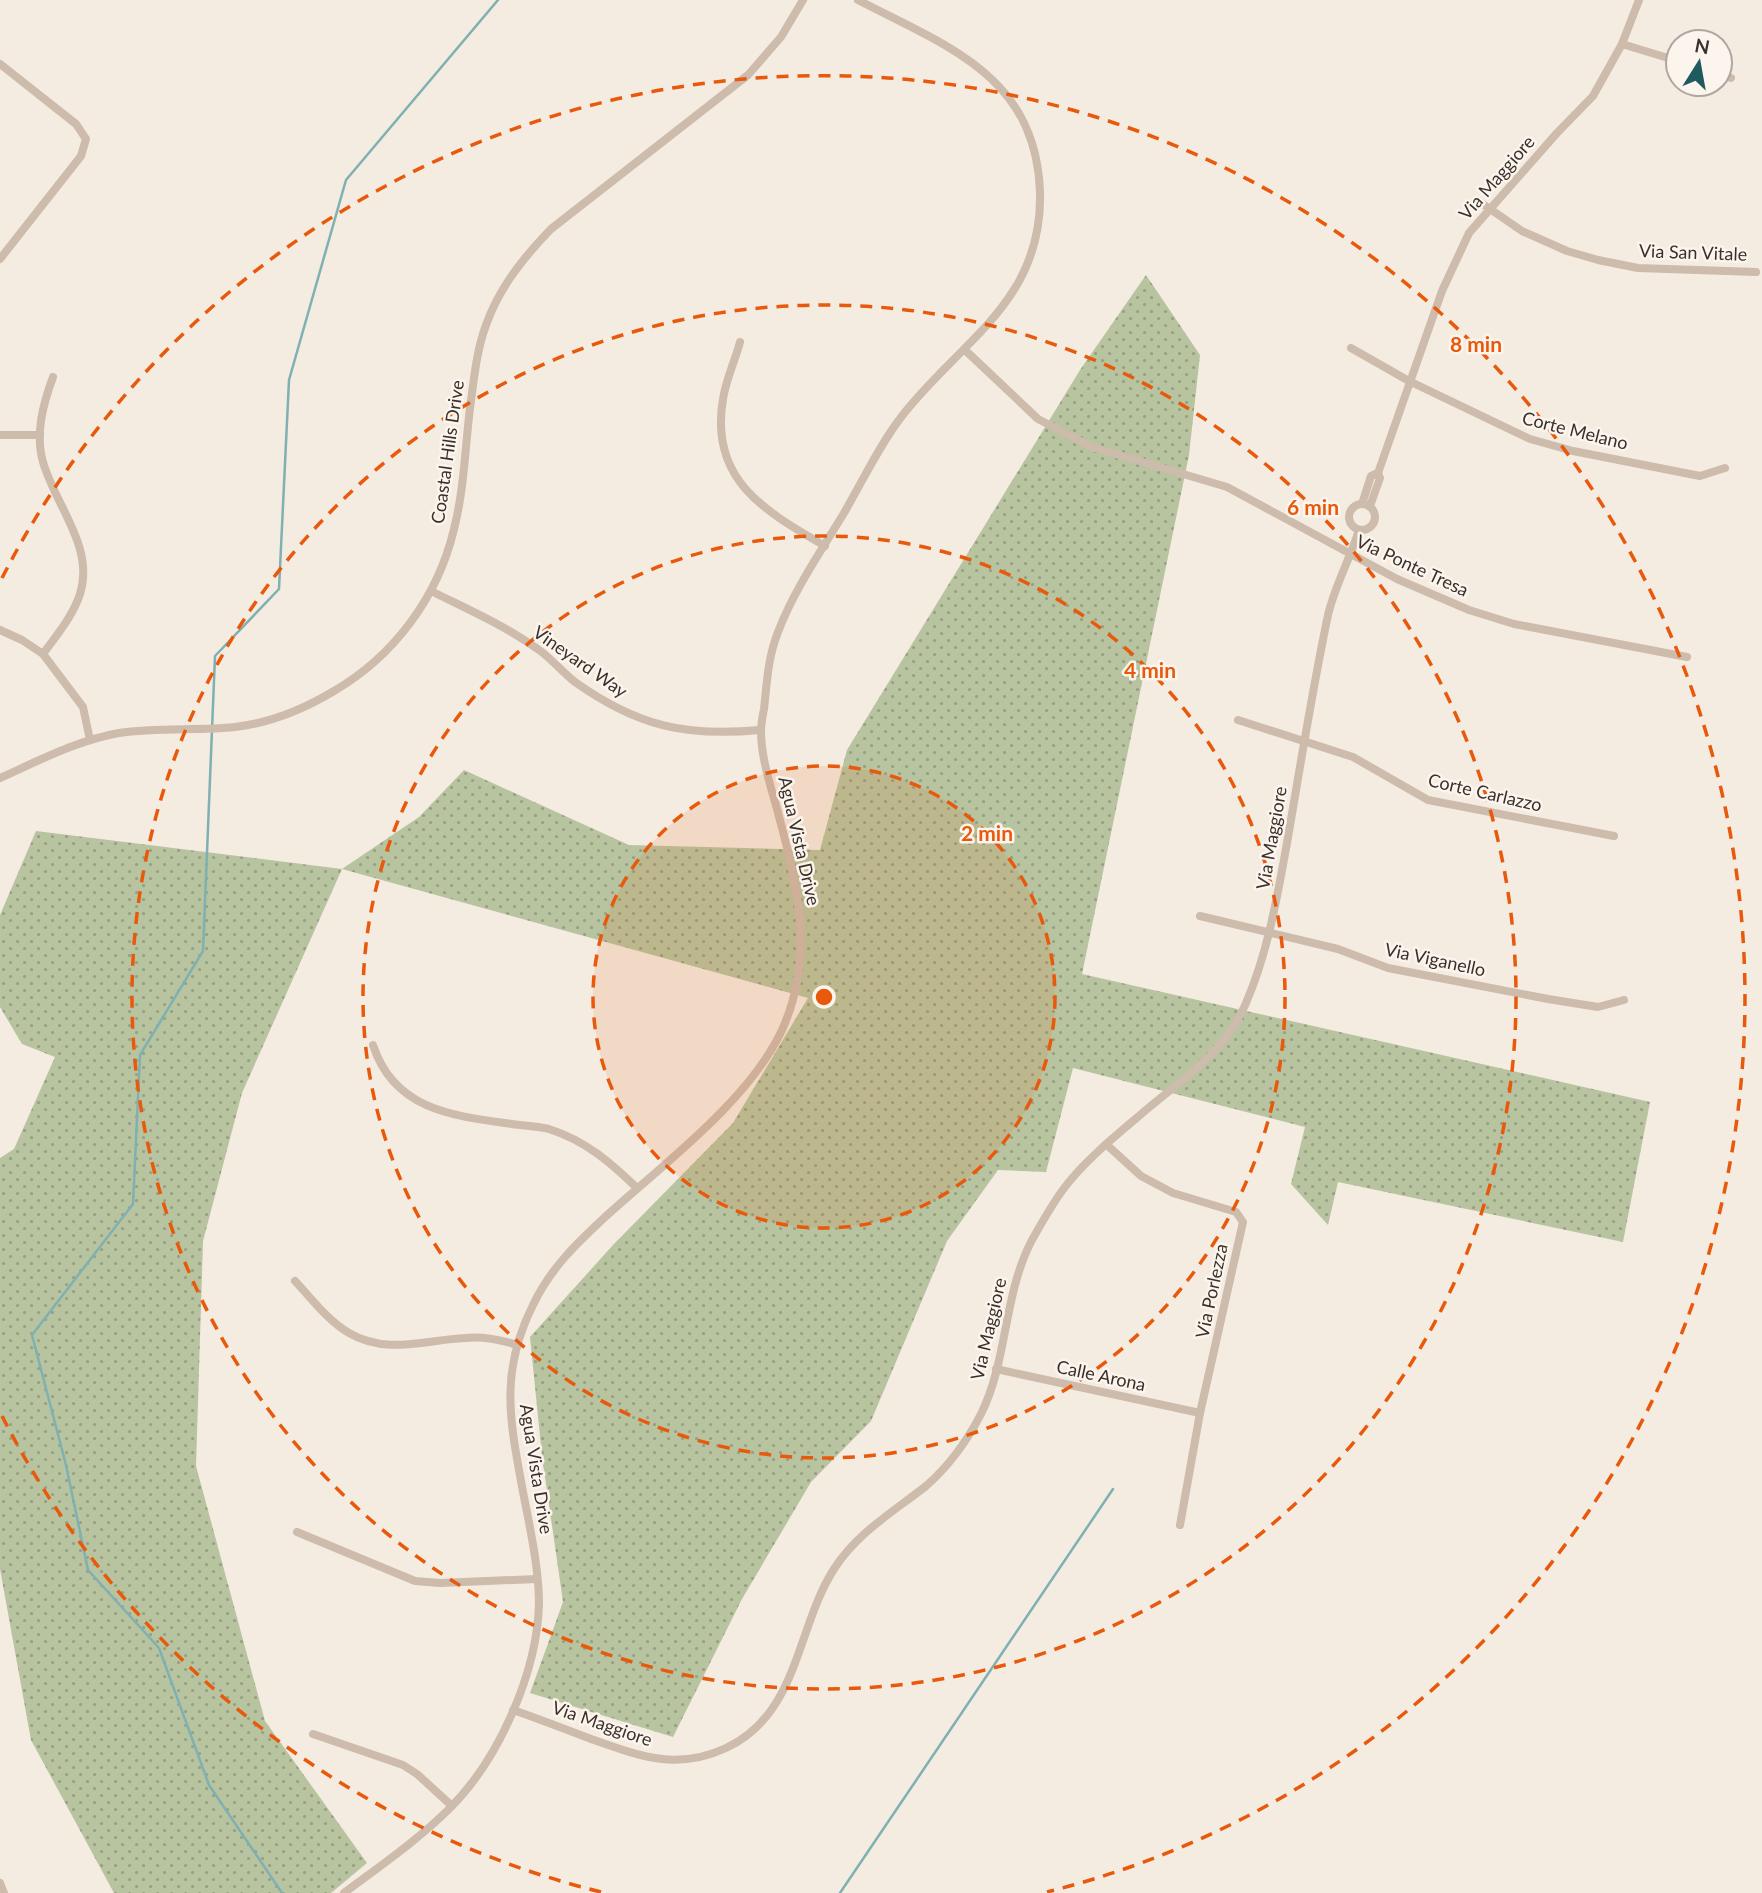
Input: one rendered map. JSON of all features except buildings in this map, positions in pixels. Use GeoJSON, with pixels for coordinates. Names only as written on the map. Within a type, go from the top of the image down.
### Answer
{"type":"FeatureCollection","features":[{"type":"Feature","properties":{"kind":"street","name":"Coastal Hills Drive"},"geometry":{"type":"LineString","coordinates":[[0,778],[90,740],[140,730],[234,727],[259,723],[297,710],[335,691],[374,663],[401,635],[431,591],[446,558],[457,515],[480,342],[505,285],[528,253],[551,229],[748,75],[781,37],[803,0]]}},
{"type":"Feature","properties":{"kind":"street","name":"Agua Vista Drive"},"geometry":{"type":"LineString","coordinates":[[344,1893],[407,1846],[452,1806],[481,1770],[513,1710],[533,1646],[539,1601],[510,1417],[511,1376],[529,1312],[556,1267],[580,1240],[732,1101],[756,1073],[781,1030],[795,990],[801,940],[799,895],[766,770],[760,730],[766,677],[777,635],[788,609],[896,424],[926,385],[994,319],[1013,293],[1032,250],[1040,191],[1032,145],[1012,101],[991,77],[971,60],[858,0]]}},
{"type":"Feature","properties":{"kind":"street","name":"Via Maggiore"},"geometry":{"type":"LineString","coordinates":[[1366,505],[1380,478],[1378,473],[1442,291],[1469,233],[1593,96],[1622,44],[1639,0]]}},
{"type":"Feature","properties":{"kind":"street"},"geometry":{"type":"LineString","coordinates":[[1622,44],[1664,57]]}},
{"type":"Feature","properties":{"kind":"street"},"geometry":{"type":"LineString","coordinates":[[0,64],[76,124],[86,139],[81,156],[0,259]]}},
{"type":"Feature","properties":{"kind":"street","name":"Via San Vitale"},"geometry":{"type":"LineString","coordinates":[[1477,200],[1521,231],[1567,251],[1598,260],[1638,268],[1756,272]]}},
{"type":"Feature","properties":{"kind":"street"},"geometry":{"type":"LineString","coordinates":[[740,342],[725,390],[722,412],[722,435],[733,469],[745,489],[762,506],[825,545]]}},
{"type":"Feature","properties":{"kind":"street","name":"Corte Melano"},"geometry":{"type":"LineString","coordinates":[[1351,348],[1409,382],[1517,435],[1573,451],[1700,476],[1725,468]]}},
{"type":"Feature","properties":{"kind":"street","name":"Via Ponte Tresa"},"geometry":{"type":"LineString","coordinates":[[965,350],[1038,419],[1072,438],[1227,487],[1420,590],[1499,620],[1687,657]]}},
{"type":"Feature","properties":{"kind":"street"},"geometry":{"type":"LineString","coordinates":[[43,654],[67,621],[80,594],[82,553],[42,460],[40,435],[44,401],[53,377]]}},
{"type":"Feature","properties":{"kind":"street"},"geometry":{"type":"LineString","coordinates":[[0,435],[40,435]]}},
{"type":"Feature","properties":{"kind":"street"},"geometry":{"type":"LineString","coordinates":[[1366,505],[1375,513],[1373,525],[1367,530],[1359,530],[1352,525],[1349,518],[1352,510],[1366,505]]}},
{"type":"Feature","properties":{"kind":"street","name":"Via Maggiore"},"geometry":{"type":"LineString","coordinates":[[513,1710],[634,1755],[680,1760],[702,1757],[725,1749],[763,1722],[783,1695],[820,1595],[837,1565],[864,1534],[948,1465],[968,1438],[981,1414],[996,1369],[1014,1283],[1031,1243],[1063,1188],[1142,1113],[1197,1069],[1226,1039],[1247,1002],[1271,932],[1329,614],[1359,530]]}},
{"type":"Feature","properties":{"kind":"street","name":"Vineyard Way"},"geometry":{"type":"LineString","coordinates":[[431,591],[540,651],[607,704],[636,718],[696,731],[760,730]]}},
{"type":"Feature","properties":{"kind":"street"},"geometry":{"type":"LineString","coordinates":[[0,630],[43,654],[83,707],[90,740]]}},
{"type":"Feature","properties":{"kind":"street","name":"Corte Carlazzo"},"geometry":{"type":"LineString","coordinates":[[1238,720],[1353,757],[1428,800],[1614,836]]}},
{"type":"Feature","properties":{"kind":"street","name":"Via Viganello"},"geometry":{"type":"LineString","coordinates":[[1200,916],[1338,949],[1388,968],[1443,979],[1598,1007],[1624,1000]]}},
{"type":"Feature","properties":{"kind":"street"},"geometry":{"type":"LineString","coordinates":[[373,1045],[387,1075],[402,1091],[418,1102],[446,1114],[541,1127],[560,1133],[595,1150],[637,1188]]}},
{"type":"Feature","properties":{"kind":"street","name":"Via Porlezza"},"geometry":{"type":"LineString","coordinates":[[1107,1145],[1141,1176],[1173,1193],[1236,1212],[1243,1222],[1200,1413],[1180,1525]]}},
{"type":"Feature","properties":{"kind":"street"},"geometry":{"type":"LineString","coordinates":[[295,1281],[337,1325],[350,1334],[374,1343],[408,1346],[477,1337],[518,1345]]}},
{"type":"Feature","properties":{"kind":"street","name":"Calle Arona"},"geometry":{"type":"LineString","coordinates":[[996,1369],[1200,1413]]}},
{"type":"Feature","properties":{"kind":"street"},"geometry":{"type":"LineString","coordinates":[[298,1532],[415,1581],[440,1583],[537,1579]]}},
{"type":"Feature","properties":{"kind":"street"},"geometry":{"type":"LineString","coordinates":[[313,1734],[403,1765],[452,1806]]}},
{"type":"Feature","properties":{"kind":"street"},"geometry":{"type":"LineString","coordinates":[[0,1884],[4,1893]]}},
{"type":"Feature","properties":{"kind":"green space"},"geometry":{"type":"Polygon","coordinates":[[[1146,275],[1200,355],[1189,455],[1082,974],[1650,1102],[1623,1242],[1338,1182],[1328,1225],[1291,1184],[1305,1127],[1073,1068],[1046,1172],[998,1170],[947,1241],[871,1421],[811,1482],[742,1599],[673,1737],[530,1693],[563,1602],[542,1456],[530,1337],[613,1245],[733,1123],[808,998],[342,869],[419,817],[464,770],[629,845],[820,850],[847,750],[1080,370],[1146,275]]]}},
{"type":"Feature","properties":{"kind":"green space"},"geometry":{"type":"Polygon","coordinates":[[[36,831],[342,869],[242,1093],[203,1241],[196,1466],[265,1721],[367,1863],[331,1893],[114,1893],[31,1740],[0,1569],[0,1158],[14,1149],[55,1057],[22,1044],[0,1007],[0,915],[36,831]]]}},
{"type":"Feature","properties":{"kind":"waterway"},"geometry":{"type":"LineString","coordinates":[[282,1893],[209,1785],[159,1648],[88,1570],[66,1465],[32,1335],[133,1204],[140,1055],[203,951],[215,656],[279,589],[289,380],[346,180],[498,0]]}},
{"type":"Feature","properties":{"kind":"waterway"},"geometry":{"type":"LineString","coordinates":[[840,1893],[1113,1489]]}}]}
